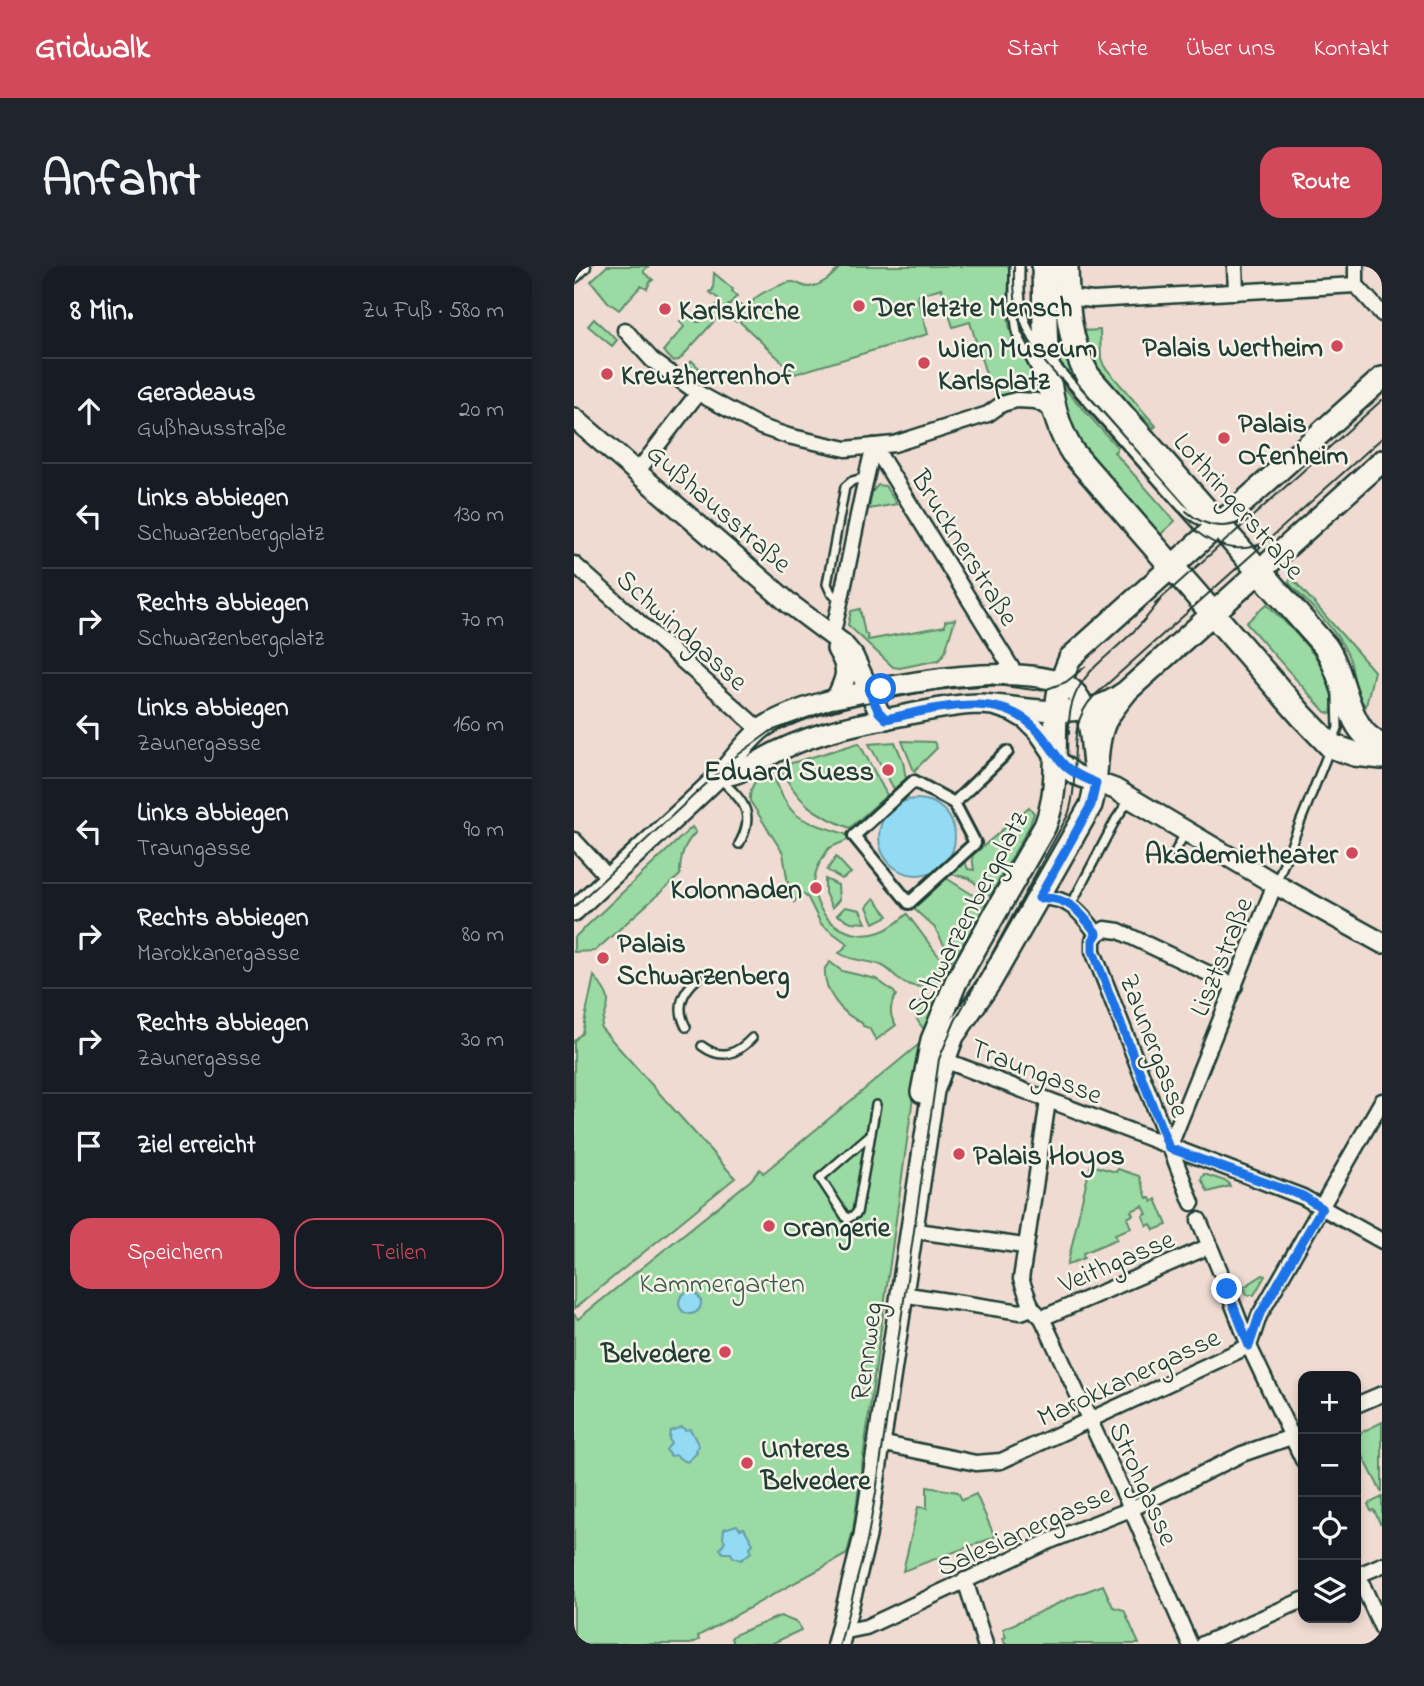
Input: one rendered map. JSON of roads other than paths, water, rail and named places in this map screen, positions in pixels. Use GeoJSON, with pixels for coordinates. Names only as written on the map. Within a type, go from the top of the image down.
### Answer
{"type":"FeatureCollection","features":[{"type":"Feature","properties":{"kind":"main road"},"geometry":{"type":"LineString","coordinates":[[1044,266],[1052,404],[1066,444],[1079,463],[1331,746],[1355,754],[1382,757]]}},
{"type":"Feature","properties":{"kind":"main road","name":"Lothringerstraße"},"geometry":{"type":"LineString","coordinates":[[1066,266],[1071,337],[1088,376],[1336,662],[1364,734],[1382,747]]}},
{"type":"Feature","properties":{"kind":"main road","name":"Schwarzenbergplatz"},"geometry":{"type":"LineString","coordinates":[[936,1057],[937,1025],[956,982],[1045,826],[1054,800],[1057,711],[1061,683],[1070,658],[1382,378]]}},
{"type":"Feature","properties":{"kind":"main road","name":"Schwarzenbergplatz"},"geometry":{"type":"LineString","coordinates":[[936,1057],[990,982],[1091,805],[1105,723],[1128,690],[1382,461]]}},
{"type":"Feature","properties":{"kind":"main road","name":"Rennweg"},"geometry":{"type":"LineString","coordinates":[[910,1230],[908,1198],[919,1082],[936,1057]]}},
{"type":"Feature","properties":{"kind":"main road","name":"Rennweg"},"geometry":{"type":"LineString","coordinates":[[839,1638],[865,1536],[910,1230],[916,1209],[936,1057]]}},
{"type":"Feature","properties":{"kind":"street"},"geometry":{"type":"LineString","coordinates":[[574,274],[583,266]]}},
{"type":"Feature","properties":{"kind":"street"},"geometry":{"type":"LineString","coordinates":[[1235,266],[1236,292]]}},
{"type":"Feature","properties":{"kind":"street"},"geometry":{"type":"LineString","coordinates":[[1356,266],[1356,285],[1382,314]]}},
{"type":"Feature","properties":{"kind":"street"},"geometry":{"type":"LineString","coordinates":[[1067,297],[1093,300],[1356,285]]}},
{"type":"Feature","properties":{"kind":"street"},"geometry":{"type":"LineString","coordinates":[[625,331],[652,360],[671,375],[761,427],[846,449],[894,443],[988,414],[1002,404],[1016,400],[1052,404]]}},
{"type":"Feature","properties":{"kind":"street"},"geometry":{"type":"LineString","coordinates":[[637,472],[698,393]]}},
{"type":"Feature","properties":{"kind":"street","name":"Gußhausstraße"},"geometry":{"type":"LineString","coordinates":[[574,418],[790,604],[832,635],[853,656],[879,712],[886,719]]}},
{"type":"Feature","properties":{"kind":"street"},"geometry":{"type":"LineString","coordinates":[[836,699],[846,672],[832,635],[842,600],[874,446]]}},
{"type":"Feature","properties":{"kind":"street","name":"Brucknerstraße"},"geometry":{"type":"LineString","coordinates":[[874,446],[1016,675]]}},
{"type":"Feature","properties":{"kind":"street","name":"Schwindgasse"},"geometry":{"type":"LineString","coordinates":[[574,564],[760,730]]}},
{"type":"Feature","properties":{"kind":"street","name":"Schwarzenbergplatz"},"geometry":{"type":"LineString","coordinates":[[1016,675],[1042,670],[1070,658]]}},
{"type":"Feature","properties":{"kind":"street","name":"Schwarzenbergplatz"},"geometry":{"type":"LineString","coordinates":[[719,776],[760,730],[784,715],[836,699],[962,675],[1016,675],[1061,683]]}},
{"type":"Feature","properties":{"kind":"street"},"geometry":{"type":"LineString","coordinates":[[1061,683],[1077,694],[1085,710]]}},
{"type":"Feature","properties":{"kind":"street","name":"Schwarzenbergplatz"},"geometry":{"type":"LineString","coordinates":[[719,776],[730,776],[791,744],[886,719],[959,706],[994,705],[1057,711],[1085,710],[1111,702],[1128,690]]}},
{"type":"Feature","properties":{"kind":"street","name":"Schwarzenbergplatz"},"geometry":{"type":"LineString","coordinates":[[994,705],[1026,719],[1039,732],[1056,757],[1076,775],[1096,783]]}},
{"type":"Feature","properties":{"kind":"street","name":"Schwarzenbergplatz"},"geometry":{"type":"LineString","coordinates":[[1085,710],[1096,783]]}},
{"type":"Feature","properties":{"kind":"street","name":"Schwarzenbergplatz"},"geometry":{"type":"LineString","coordinates":[[954,803],[1007,752]]}},
{"type":"Feature","properties":{"kind":"street"},"geometry":{"type":"LineString","coordinates":[[574,911],[719,776]]}},
{"type":"Feature","properties":{"kind":"street","name":"Schwarzenbergplatz"},"geometry":{"type":"LineString","coordinates":[[914,780],[954,803],[975,842],[909,903],[854,836],[914,780]]}},
{"type":"Feature","properties":{"kind":"street"},"geometry":{"type":"LineString","coordinates":[[1096,783],[1115,789],[1275,884],[1382,943]]}},
{"type":"Feature","properties":{"kind":"street"},"geometry":{"type":"LineString","coordinates":[[574,840],[609,878]]}},
{"type":"Feature","properties":{"kind":"street","name":"Lisztstraße"},"geometry":{"type":"LineString","coordinates":[[1169,1148],[1275,884]]}},
{"type":"Feature","properties":{"kind":"street"},"geometry":{"type":"LineString","coordinates":[[1039,898],[1055,897],[1071,905],[1097,934],[1105,929],[1119,931],[1235,986]]}},
{"type":"Feature","properties":{"kind":"street","name":"Zaunergasse"},"geometry":{"type":"LineString","coordinates":[[1097,934],[1093,940],[1093,951],[1192,1203]]}},
{"type":"Feature","properties":{"kind":"street","name":"Traungasse"},"geometry":{"type":"LineString","coordinates":[[936,1057],[1169,1148],[1303,1196],[1382,1241]]}},
{"type":"Feature","properties":{"kind":"street","name":"Strohgasse"},"geometry":{"type":"LineString","coordinates":[[1048,1101],[1021,1279],[1131,1509],[1190,1644]]}},
{"type":"Feature","properties":{"kind":"street","name":"Marokkanergasse"},"geometry":{"type":"LineString","coordinates":[[880,1443],[976,1463],[992,1463],[1012,1458],[1249,1346],[1259,1316],[1382,1101]]}},
{"type":"Feature","properties":{"kind":"street"},"geometry":{"type":"LineString","coordinates":[[1199,1220],[1220,1271]]}},
{"type":"Feature","properties":{"kind":"street"},"geometry":{"type":"LineString","coordinates":[[910,1230],[1024,1246]]}},
{"type":"Feature","properties":{"kind":"street","name":"Veithgasse"},"geometry":{"type":"LineString","coordinates":[[901,1294],[1037,1313],[1210,1246]]}},
{"type":"Feature","properties":{"kind":"street"},"geometry":{"type":"LineString","coordinates":[[1227,1289],[1249,1346],[1298,1436]]}},
{"type":"Feature","properties":{"kind":"street"},"geometry":{"type":"LineString","coordinates":[[1361,1403],[1382,1394]]}},
{"type":"Feature","properties":{"kind":"street","name":"Salesianergasse"},"geometry":{"type":"LineString","coordinates":[[839,1638],[1050,1541],[1131,1509],[1242,1454],[1298,1436]]}},
{"type":"Feature","properties":{"kind":"street"},"geometry":{"type":"LineString","coordinates":[[1361,1572],[1382,1565]]}},
{"type":"Feature","properties":{"kind":"street"},"geometry":{"type":"LineString","coordinates":[[965,1580],[985,1644]]}},
{"type":"Feature","properties":{"kind":"street"},"geometry":{"type":"LineString","coordinates":[[1361,1584],[1382,1628]]}},
{"type":"Feature","properties":{"kind":"street"},"geometry":{"type":"LineString","coordinates":[[1203,1644],[1298,1602]]}},
{"type":"Feature","properties":{"kind":"lane"},"geometry":{"type":"LineString","coordinates":[[1014,266],[1017,332],[1052,404]]}},
{"type":"Feature","properties":{"kind":"lane"},"geometry":{"type":"LineString","coordinates":[[1020,266],[1020,301],[1023,317],[1033,339],[1185,510],[1198,520],[1217,526]]}},
{"type":"Feature","properties":{"kind":"lane","name":"Lisztstraße"},"geometry":{"type":"LineString","coordinates":[[1275,884],[1338,728],[1336,662]]}},
{"type":"Feature","properties":{"kind":"lane"},"geometry":{"type":"LineString","coordinates":[[719,776],[744,805],[748,817],[739,845]]}},
{"type":"Feature","properties":{"kind":"lane"},"geometry":{"type":"LineString","coordinates":[[1071,905],[1116,819],[1125,806],[1134,800]]}},
{"type":"Feature","properties":{"kind":"lane"},"geometry":{"type":"LineString","coordinates":[[1175,852],[1186,830]]}},
{"type":"Feature","properties":{"kind":"lane"},"geometry":{"type":"LineString","coordinates":[[686,1027],[680,1014],[680,1001],[698,978]]}},
{"type":"Feature","properties":{"kind":"lane"},"geometry":{"type":"LineString","coordinates":[[702,1046],[713,1054],[726,1055],[751,1038]]}},
{"type":"Feature","properties":{"kind":"lane"},"geometry":{"type":"LineString","coordinates":[[871,1134],[820,1178],[847,1219],[857,1213],[871,1134],[876,1105]]}},
{"type":"Feature","properties":{"kind":"water"},"geometry":{"type":"Polygon","coordinates":[[[917,799],[931,802],[944,810],[952,823],[955,837],[952,851],[944,864],[931,872],[917,875],[903,872],[890,864],[882,851],[879,837],[882,823],[890,810],[903,802],[917,799]]]}},
{"type":"Feature","properties":{"kind":"water"},"geometry":{"type":"Polygon","coordinates":[[[690,1292],[698,1295],[701,1303],[698,1311],[690,1314],[682,1311],[679,1303],[682,1295],[690,1292]]]}},
{"type":"Feature","properties":{"kind":"water"},"geometry":{"type":"Polygon","coordinates":[[[682,1427],[685,1430],[690,1429],[699,1446],[697,1453],[687,1462],[677,1455],[671,1456],[666,1450],[671,1443],[670,1431],[682,1427]]]}},
{"type":"Feature","properties":{"kind":"water"},"geometry":{"type":"Polygon","coordinates":[[[737,1525],[740,1529],[744,1528],[753,1544],[750,1547],[751,1552],[741,1560],[733,1557],[731,1553],[723,1553],[720,1549],[725,1541],[724,1529],[737,1525]]]}},
{"type":"Feature","properties":{"kind":"tram line"},"geometry":{"type":"LineString","coordinates":[[1014,266],[1019,320],[1030,342],[1048,366],[1197,532],[1228,547],[1244,548],[1261,544]]}},
{"type":"Feature","properties":{"kind":"tram line"},"geometry":{"type":"LineString","coordinates":[[1155,604],[1382,400]]}},
{"type":"Feature","properties":{"kind":"tram line"},"geometry":{"type":"LineString","coordinates":[[840,1644],[867,1541],[876,1492],[939,1059],[955,1021],[1068,815],[1074,783],[1076,737],[1084,709],[1094,696],[1382,438]]}},
{"type":"Feature","properties":{"kind":"tram line"},"geometry":{"type":"LineString","coordinates":[[1186,511],[1213,525],[1244,521]]}},
{"type":"Feature","properties":{"kind":"tram line"},"geometry":{"type":"LineString","coordinates":[[1069,734],[1070,715],[1080,685],[1089,673],[1140,625],[1162,598]]}},
{"type":"Feature","properties":{"kind":"tram line"},"geometry":{"type":"LineString","coordinates":[[574,907],[735,757],[771,731],[832,709],[952,687],[989,684],[1034,690],[1047,689],[1066,682],[1085,667]]}},
{"type":"Feature","properties":{"kind":"place","name":"Der letzte Mensch"},"geometry":{"type":"Point","coordinates":[859,306]}},
{"type":"Feature","properties":{"kind":"place","name":"Karlskirche"},"geometry":{"type":"Point","coordinates":[665,309]}},
{"type":"Feature","properties":{"kind":"place","name":"Palais Wertheim"},"geometry":{"type":"Point","coordinates":[1337,346]}},
{"type":"Feature","properties":{"kind":"place","name":"Wien Museum Karlsplatz"},"geometry":{"type":"Point","coordinates":[924,363]}},
{"type":"Feature","properties":{"kind":"place","name":"Kreuzherrenhof"},"geometry":{"type":"Point","coordinates":[607,374]}},
{"type":"Feature","properties":{"kind":"place","name":"Palais Ofenheim"},"geometry":{"type":"Point","coordinates":[1224,438]}},
{"type":"Feature","properties":{"kind":"place","name":"Eduard Suess"},"geometry":{"type":"Point","coordinates":[888,770]}},
{"type":"Feature","properties":{"kind":"place","name":"Akademietheater"},"geometry":{"type":"Point","coordinates":[1352,853]}},
{"type":"Feature","properties":{"kind":"place","name":"Kolonnaden"},"geometry":{"type":"Point","coordinates":[816,888]}},
{"type":"Feature","properties":{"kind":"place","name":"Palais Schwarzenberg"},"geometry":{"type":"Point","coordinates":[603,958]}},
{"type":"Feature","properties":{"kind":"place","name":"Palais Hoyos"},"geometry":{"type":"Point","coordinates":[959,1154]}},
{"type":"Feature","properties":{"kind":"place","name":"Orangerie"},"geometry":{"type":"Point","coordinates":[769,1226]}},
{"type":"Feature","properties":{"kind":"place","name":"Belvedere"},"geometry":{"type":"Point","coordinates":[725,1352]}},
{"type":"Feature","properties":{"kind":"place","name":"Unteres Belvedere"},"geometry":{"type":"Point","coordinates":[747,1463]}},
{"type":"Feature","properties":{"kind":"park label","name":"Kammergarten"},"geometry":{"type":"Point","coordinates":[722,1282]}}]}
